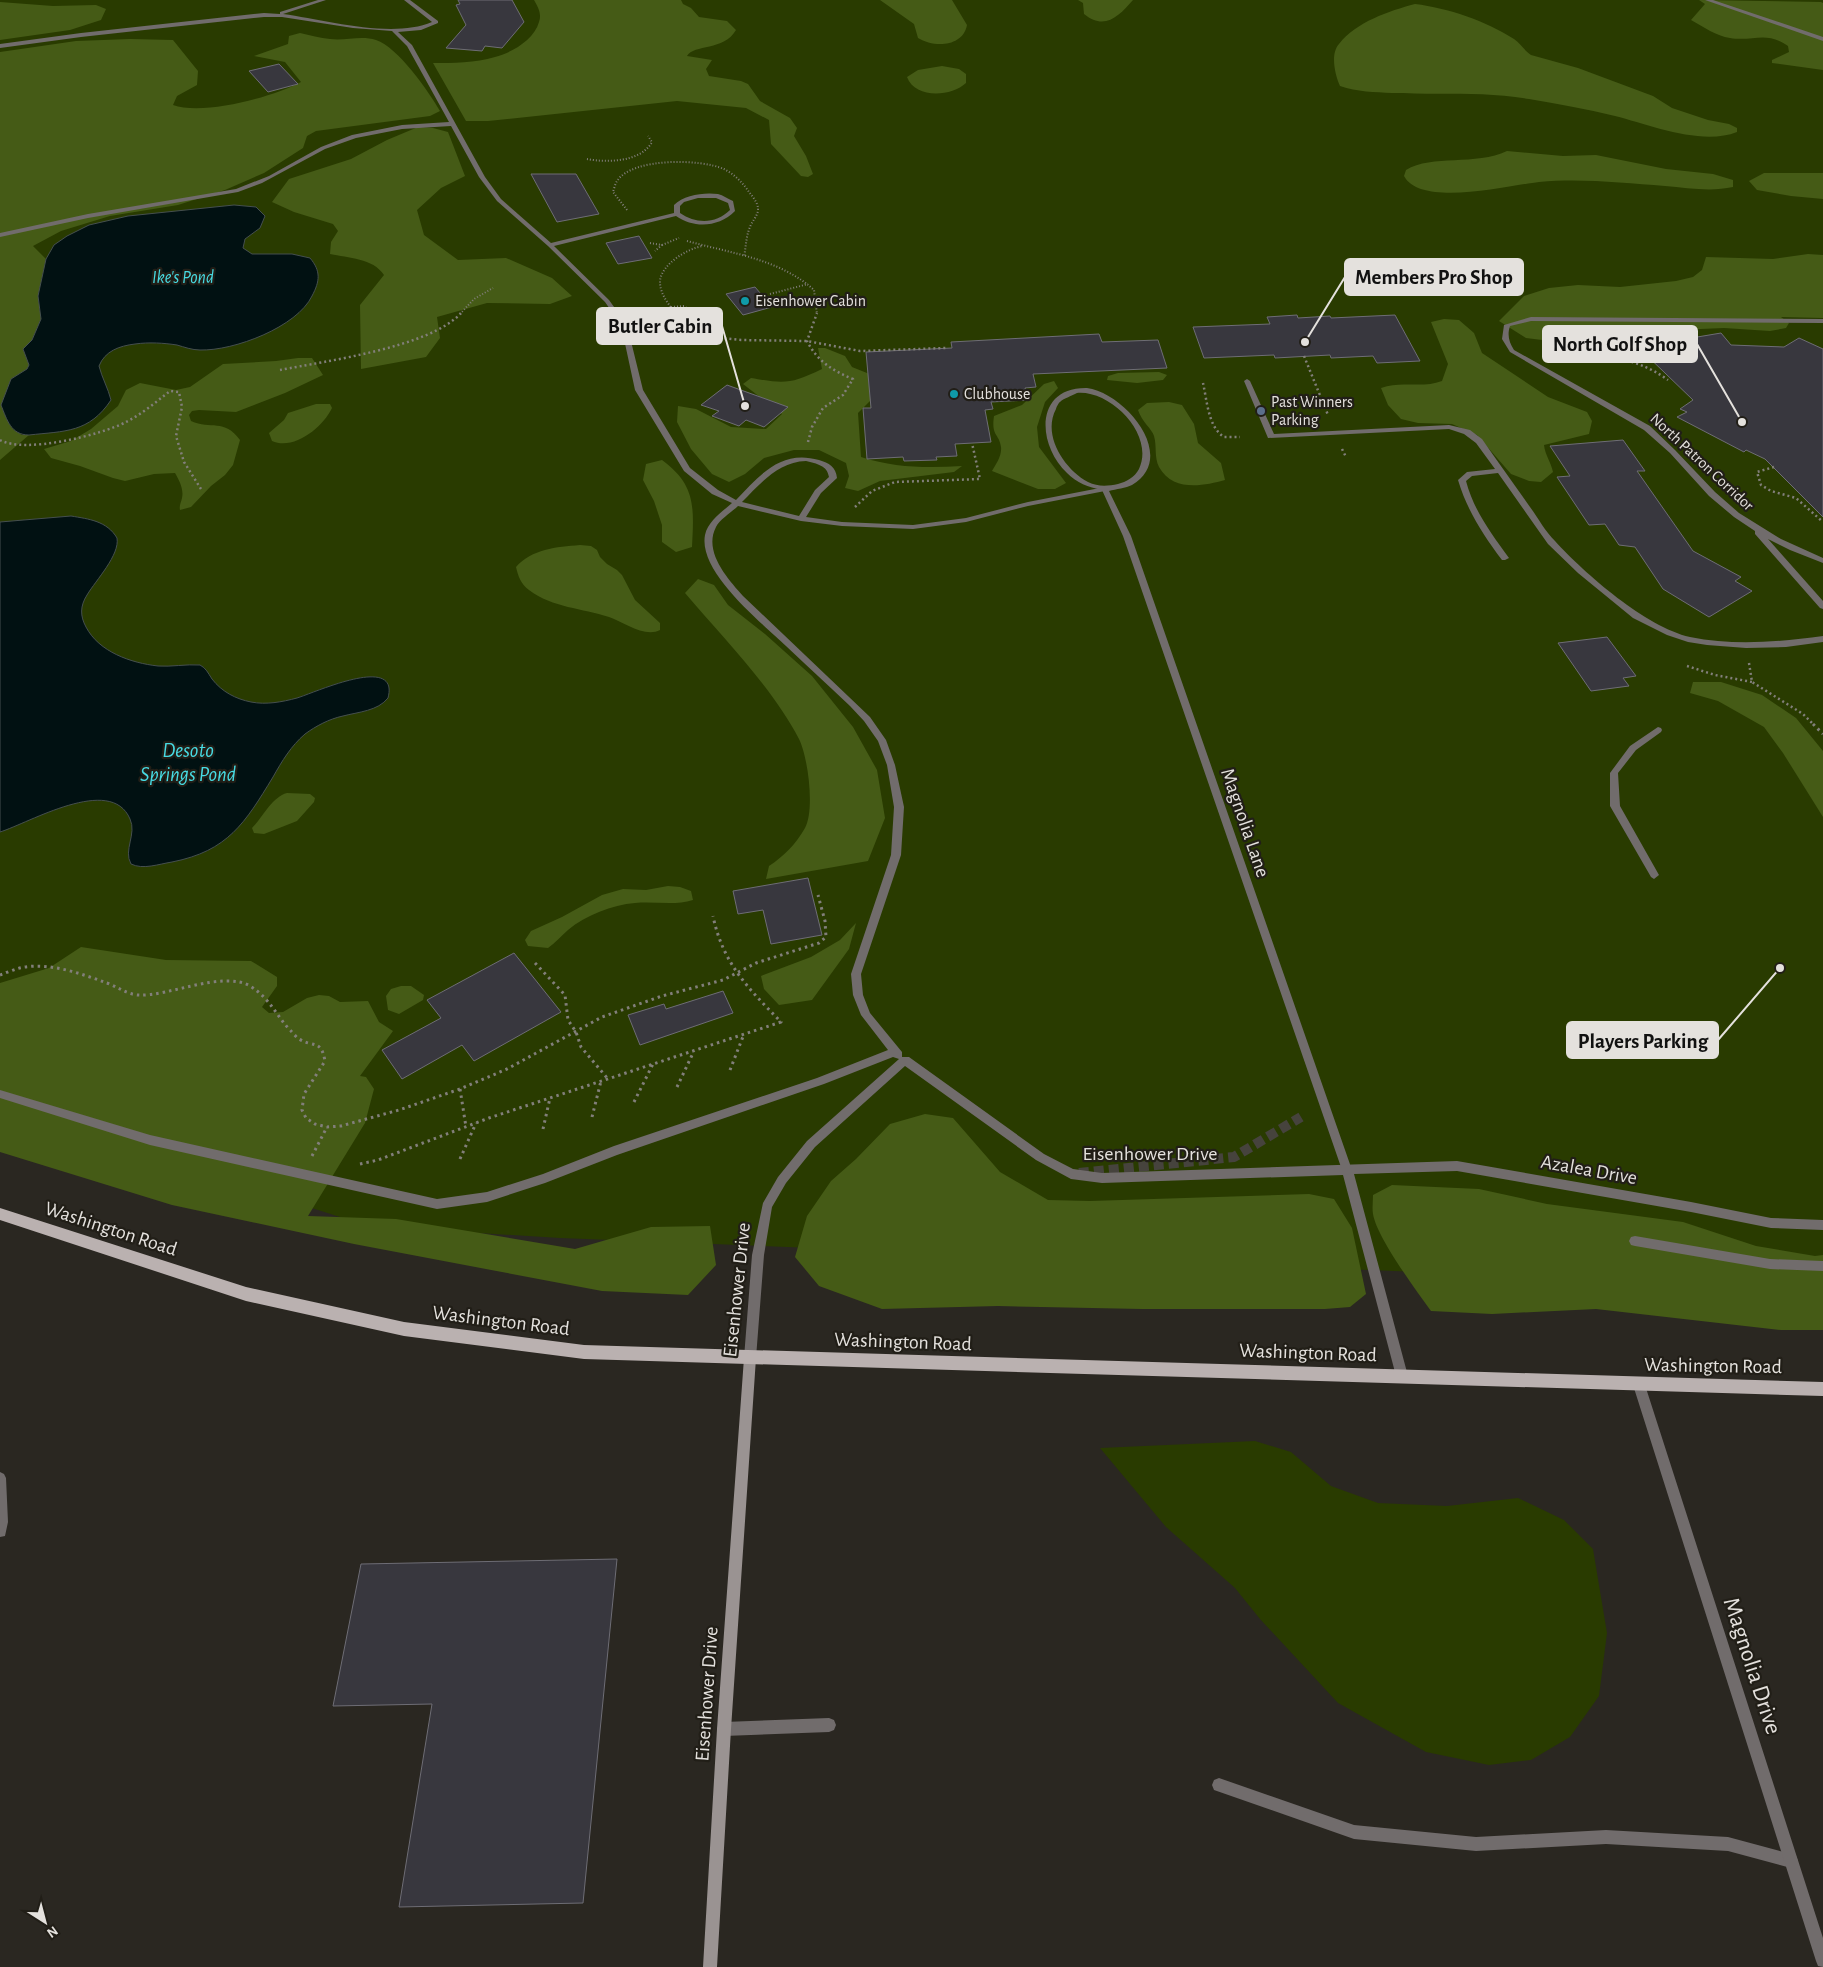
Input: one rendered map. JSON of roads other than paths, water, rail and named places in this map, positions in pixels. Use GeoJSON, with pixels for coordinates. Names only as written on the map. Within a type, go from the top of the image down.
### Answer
{"type":"FeatureCollection","features":[{"type":"Feature","properties":{"kind":"main road","name":"Washington Road"},"geometry":{"type":"LineString","coordinates":[[0,1214],[246,1294],[404,1329],[584,1352],[1823,1389]]}},
{"type":"Feature","properties":{"kind":"street"},"geometry":{"type":"LineString","coordinates":[[0,46],[81,35],[279,14],[323,0]]}},
{"type":"Feature","properties":{"kind":"street"},"geometry":{"type":"LineString","coordinates":[[279,14],[332,24],[392,30],[420,28],[431,26],[436,22],[407,0]]}},
{"type":"Feature","properties":{"kind":"street"},"geometry":{"type":"LineString","coordinates":[[1708,0],[1823,39]]}},
{"type":"Feature","properties":{"kind":"street"},"geometry":{"type":"LineString","coordinates":[[392,30],[409,45],[482,177],[499,200],[550,245],[607,301],[624,325],[639,390],[687,469],[714,492],[737,502],[802,519],[842,524],[913,527],[966,520],[1028,504],[1105,489],[1128,484],[1140,474],[1146,456],[1145,441],[1133,420],[1110,399],[1089,391],[1068,393],[1058,400],[1053,408],[1048,431],[1050,445],[1070,473],[1084,482],[1105,489]]}},
{"type":"Feature","properties":{"kind":"street"},"geometry":{"type":"LineString","coordinates":[[0,234],[64,219],[237,190],[266,180],[298,161],[341,141],[389,129],[415,125],[452,124]]}},
{"type":"Feature","properties":{"kind":"street"},"geometry":{"type":"LineString","coordinates":[[550,245],[677,214],[688,221],[706,223],[716,221],[730,215],[734,206],[725,198],[708,195],[698,196],[677,205],[677,214]]}},
{"type":"Feature","properties":{"kind":"street","name":"North Patron Corridor"},"geometry":{"type":"LineString","coordinates":[[1823,321],[1531,319],[1507,325],[1504,333],[1508,346],[1512,351],[1647,428],[1665,442],[1712,494],[1754,528],[1796,550],[1823,561]]}},
{"type":"Feature","properties":{"kind":"street"},"geometry":{"type":"LineString","coordinates":[[1247,381],[1271,436],[1394,429],[1458,428],[1467,432],[1479,441],[1551,542],[1581,571],[1636,616],[1654,626],[1688,639],[1746,645],[1786,644],[1823,639]]}},
{"type":"Feature","properties":{"kind":"street"},"geometry":{"type":"LineString","coordinates":[[802,519],[818,492],[833,478],[833,472],[829,467],[813,459],[800,458],[778,466],[762,478],[713,524],[708,532],[707,541],[724,579],[740,598],[867,719],[882,740],[891,765],[899,807],[896,855],[856,974],[858,995],[866,1015],[894,1052],[905,1060]]}},
{"type":"Feature","properties":{"kind":"street"},"geometry":{"type":"LineString","coordinates":[[1501,471],[1470,474],[1462,480],[1466,499],[1485,533],[1505,558]]}},
{"type":"Feature","properties":{"kind":"street","name":"Magnolia Lane"},"geometry":{"type":"LineString","coordinates":[[1105,489],[1127,536],[1347,1170],[1402,1376]]}},
{"type":"Feature","properties":{"kind":"street"},"geometry":{"type":"LineString","coordinates":[[1754,528],[1823,606]]}},
{"type":"Feature","properties":{"kind":"street"},"geometry":{"type":"LineString","coordinates":[[1654,875],[1615,806],[1614,773],[1633,748],[1658,730]]}},
{"type":"Feature","properties":{"kind":"street"},"geometry":{"type":"LineString","coordinates":[[0,1094],[150,1140],[437,1204],[487,1197],[545,1178],[623,1148],[820,1081],[894,1052]]}},
{"type":"Feature","properties":{"kind":"street","name":"Eisenhower Drive"},"geometry":{"type":"LineString","coordinates":[[710,1967],[724,1729],[758,1255],[766,1206],[782,1180],[811,1144],[905,1060],[1040,1157],[1071,1174],[1102,1178],[1347,1170]]}},
{"type":"Feature","properties":{"kind":"street","name":"Azalea Drive"},"geometry":{"type":"LineString","coordinates":[[1347,1170],[1382,1167],[1457,1166],[1772,1223],[1823,1225]]}},
{"type":"Feature","properties":{"kind":"street"},"geometry":{"type":"LineString","coordinates":[[1635,1241],[1770,1264],[1823,1266]]}},
{"type":"Feature","properties":{"kind":"street","name":"Magnolia Drive"},"geometry":{"type":"LineString","coordinates":[[1639,1384],[1823,1961]]}},
{"type":"Feature","properties":{"kind":"street"},"geometry":{"type":"LineString","coordinates":[[0,1478],[2,1522],[0,1531]]}},
{"type":"Feature","properties":{"kind":"street"},"geometry":{"type":"LineString","coordinates":[[724,1729],[829,1725]]}},
{"type":"Feature","properties":{"kind":"street"},"geometry":{"type":"LineString","coordinates":[[1219,1785],[1354,1832],[1476,1844],[1606,1837],[1728,1844],[1791,1861]]}},
{"type":"Feature","properties":{"kind":"water","name":"Ike's Pond"},"geometry":{"type":"Polygon","coordinates":[[[234,205],[256,207],[265,216],[260,228],[245,239],[243,248],[252,254],[292,254],[310,258],[314,263],[318,272],[317,286],[304,307],[293,318],[279,327],[246,342],[214,349],[191,349],[162,343],[123,346],[109,353],[99,366],[111,400],[94,419],[85,425],[65,431],[29,435],[18,432],[10,426],[1,405],[11,379],[27,369],[29,365],[23,349],[32,340],[41,319],[38,296],[46,259],[54,245],[89,225],[128,216],[234,205]]]}},
{"type":"Feature","properties":{"kind":"water","name":"Desoto Springs Pond"},"geometry":{"type":"Polygon","coordinates":[[[71,516],[103,524],[117,538],[115,552],[87,595],[82,611],[86,627],[92,636],[107,650],[127,659],[148,664],[163,666],[200,665],[216,684],[225,691],[235,697],[251,702],[286,701],[353,679],[369,677],[381,678],[388,685],[388,698],[379,706],[333,719],[305,734],[287,754],[253,808],[233,833],[207,851],[191,857],[151,866],[131,864],[128,853],[132,830],[130,819],[120,806],[106,801],[88,801],[69,805],[0,832],[0,522],[71,516]]]}},
{"type":"Feature","properties":{"kind":"tunnel"},"geometry":{"type":"LineString","coordinates":[[1079,1173],[1234,1157],[1301,1117]]}},
{"type":"Feature","properties":{"kind":"place","name":"Eisenhower Cabin"},"geometry":{"type":"Point","coordinates":[745,301]}},
{"type":"Feature","properties":{"kind":"place","name":"Members Pro Shop"},"geometry":{"type":"Point","coordinates":[1305,342]}},
{"type":"Feature","properties":{"kind":"place","name":"Clubhouse"},"geometry":{"type":"Point","coordinates":[954,394]}},
{"type":"Feature","properties":{"kind":"place","name":"Butler Cabin"},"geometry":{"type":"Point","coordinates":[745,406]}},
{"type":"Feature","properties":{"kind":"place","name":"Past Winners Parking"},"geometry":{"type":"Point","coordinates":[1261,411]}},
{"type":"Feature","properties":{"kind":"place","name":"North Golf Shop"},"geometry":{"type":"Point","coordinates":[1742,422]}},
{"type":"Feature","properties":{"kind":"place","name":"Players Parking"},"geometry":{"type":"Point","coordinates":[1780,968]}}]}
